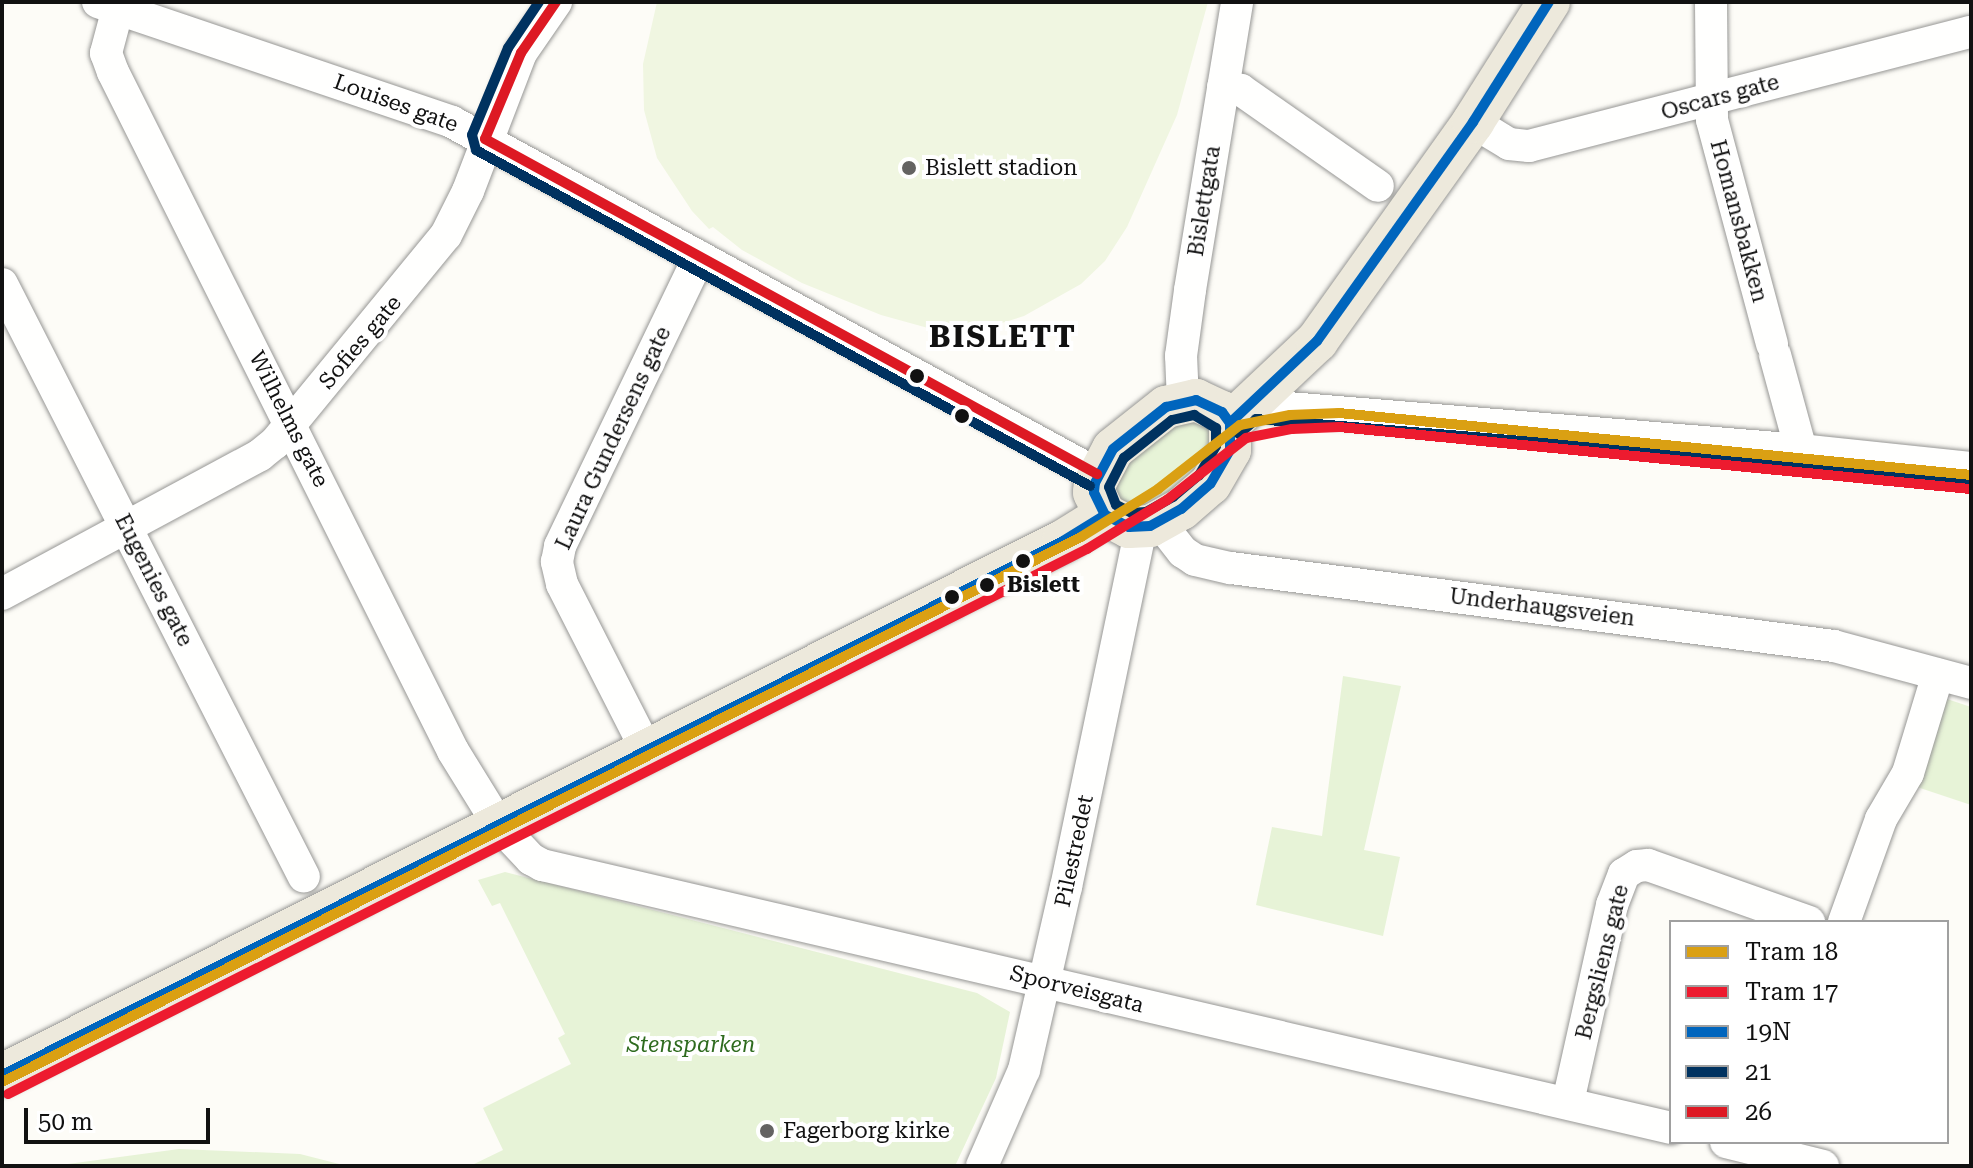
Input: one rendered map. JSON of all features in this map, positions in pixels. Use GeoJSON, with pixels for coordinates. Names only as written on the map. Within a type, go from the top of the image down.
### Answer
{"type":"FeatureCollection","features":[{"type":"Feature","properties":{"kind":"main road"},"geometry":{"type":"LineString","coordinates":[[2,1075],[1063,541],[1135,522],[1197,498],[1216,476],[1230,450],[1241,414],[1317,341],[1473,122],[1549,2]]}},
{"type":"Feature","properties":{"kind":"main road"},"geometry":{"type":"LineString","coordinates":[[1135,522],[1094,492],[1097,474],[1113,449],[1166,407],[1183,401],[1210,404],[1222,412],[1241,414]]}},
{"type":"Feature","properties":{"kind":"street","name":"Sofies gate"},"geometry":{"type":"LineString","coordinates":[[2,594],[260,455],[292,425],[446,235],[468,191],[485,139],[521,53],[556,2]]}},
{"type":"Feature","properties":{"kind":"street","name":"Bislettgata"},"geometry":{"type":"LineString","coordinates":[[1183,401],[1181,356],[1237,2]]}},
{"type":"Feature","properties":{"kind":"street","name":"Homansbakken"},"geometry":{"type":"LineString","coordinates":[[1711,2],[1709,99],[1801,450]]}},
{"type":"Feature","properties":{"kind":"street","name":"Louises gate"},"geometry":{"type":"LineString","coordinates":[[108,5],[420,109],[485,139],[1097,474]]}},
{"type":"Feature","properties":{"kind":"street","name":"Wilhelms gate"},"geometry":{"type":"LineString","coordinates":[[108,5],[106,53],[113,72],[453,751],[498,824]]}},
{"type":"Feature","properties":{"kind":"street","name":"Oscars gate"},"geometry":{"type":"LineString","coordinates":[[1473,122],[1509,144],[1529,146],[1971,32]]}},
{"type":"Feature","properties":{"kind":"street"},"geometry":{"type":"LineString","coordinates":[[1223,87],[1241,90],[1378,186]]}},
{"type":"Feature","properties":{"kind":"street","name":"Laura Gundersens gate"},"geometry":{"type":"LineString","coordinates":[[646,749],[562,584],[557,562],[567,532],[699,257]]}},
{"type":"Feature","properties":{"kind":"street","name":"Eugenies gate"},"geometry":{"type":"LineString","coordinates":[[2,284],[304,877]]}},
{"type":"Feature","properties":{"kind":"street"},"geometry":{"type":"LineString","coordinates":[[1241,414],[1801,450],[1971,468]]}},
{"type":"Feature","properties":{"kind":"street","name":"Underhaugsveien"},"geometry":{"type":"LineString","coordinates":[[1135,522],[1175,544],[1195,560],[1231,568],[1834,646],[1971,683]]}},
{"type":"Feature","properties":{"kind":"street","name":"Pilestredet"},"geometry":{"type":"LineString","coordinates":[[982,1166],[1024,1070],[1135,522]]}},
{"type":"Feature","properties":{"kind":"street"},"geometry":{"type":"LineString","coordinates":[[1845,920],[1881,819],[1908,773],[1938,674]]}},
{"type":"Feature","properties":{"kind":"street","name":"Sporveisgata"},"geometry":{"type":"LineString","coordinates":[[498,824],[531,859],[542,865],[1669,1127]]}},
{"type":"Feature","properties":{"kind":"street","name":"Bergsliens gate"},"geometry":{"type":"LineString","coordinates":[[1568,1102],[1612,905],[1624,874],[1637,866],[1648,865],[1803,920]]}},
{"type":"Feature","properties":{"kind":"street"},"geometry":{"type":"LineString","coordinates":[[1742,1144],[1773,1148],[1823,1166]]}},
{"type":"Feature","properties":{"kind":"green space","name":"Bislett stadion"},"geometry":{"type":"Polygon","coordinates":[[[657,2],[1208,2],[1177,115],[1127,227],[1105,261],[1081,284],[1024,316],[992,326],[961,329],[928,328],[881,315],[802,283],[742,250],[713,227],[709,229],[692,211],[657,158],[644,110],[643,64],[657,2]]]}},
{"type":"Feature","properties":{"kind":"green space"},"geometry":{"type":"Polygon","coordinates":[[[1199,421],[1212,430],[1213,445],[1191,478],[1145,507],[1123,507],[1112,492],[1122,465],[1177,424],[1199,421]]]}},
{"type":"Feature","properties":{"kind":"green space"},"geometry":{"type":"Polygon","coordinates":[[[1343,676],[1401,686],[1364,850],[1400,857],[1383,936],[1256,905],[1272,827],[1322,836],[1343,676]]]}},
{"type":"Feature","properties":{"kind":"green space"},"geometry":{"type":"Polygon","coordinates":[[[1938,696],[1971,707],[1971,805],[1911,785],[1938,696]]]}},
{"type":"Feature","properties":{"kind":"green space","name":"Stensparken"},"geometry":{"type":"Polygon","coordinates":[[[505,872],[977,993],[1010,1012],[996,1078],[955,1166],[470,1166],[503,1150],[483,1108],[571,1064],[558,1038],[565,1034],[500,903],[492,906],[478,880],[505,872]]]}},
{"type":"Feature","properties":{"kind":"green space"},"geometry":{"type":"Polygon","coordinates":[[[179,1149],[300,1154],[347,1166],[53,1166],[179,1149]]]}},
{"type":"Feature","properties":{"kind":"tram line","name":"18"},"geometry":{"type":"LineString","coordinates":[[2,1082],[1081,537],[1158,489],[1240,425],[1290,415],[1339,413],[1971,475]]}},
{"type":"Feature","properties":{"kind":"tram line","name":"17"},"geometry":{"type":"LineString","coordinates":[[8,1094],[1087,549],[1167,500],[1246,438],[1292,429],[1339,427],[1970,489]]}},
{"type":"Feature","properties":{"kind":"transit line","name":"21"},"geometry":{"type":"LineString","coordinates":[[539,2],[508,48],[472,135],[476,150],[1090,486]]}},
{"type":"Feature","properties":{"kind":"transit line","name":"26"},"geometry":{"type":"LineString","coordinates":[[556,2],[521,53],[485,139],[1097,474]]}},
{"type":"Feature","properties":{"kind":"transit line","name":"19N"},"geometry":{"type":"LineString","coordinates":[[1230,423],[1317,341],[1473,122],[1549,2]]}},
{"type":"Feature","properties":{"kind":"transit line","name":"19N"},"geometry":{"type":"LineString","coordinates":[[1196,400],[1222,412],[1230,423],[1230,450],[1210,484],[1181,509],[1150,526],[1129,527],[1105,515],[1094,492],[1095,483],[1113,449],[1166,407],[1196,400]]}},
{"type":"Feature","properties":{"kind":"transit line","name":"21"},"geometry":{"type":"LineString","coordinates":[[1194,415],[1216,428],[1216,446],[1199,475],[1173,497],[1146,512],[1132,513],[1116,505],[1109,487],[1124,458],[1172,420],[1194,415]]}},
{"type":"Feature","properties":{"kind":"transit line","name":"21"},"geometry":{"type":"LineString","coordinates":[[1239,434],[1256,419],[1800,464],[1970,482]]}},
{"type":"Feature","properties":{"kind":"transit line","name":"19N"},"geometry":{"type":"LineString","coordinates":[[2,1075],[1063,541],[1105,515]]}},
{"type":"Feature","properties":{"kind":"place","name":"Bislett stadion"},"geometry":{"type":"Point","coordinates":[909,168]}},
{"type":"Feature","properties":{"kind":"place","name":"Bislett"},"geometry":{"type":"Point","coordinates":[987,585]}},
{"type":"Feature","properties":{"kind":"place","name":"Fagerborg kirke"},"geometry":{"type":"Point","coordinates":[767,1131]}},
{"type":"Feature","properties":{"kind":"district","name":"BISLETT"},"geometry":{"type":"Point","coordinates":[1003,337]}}]}
